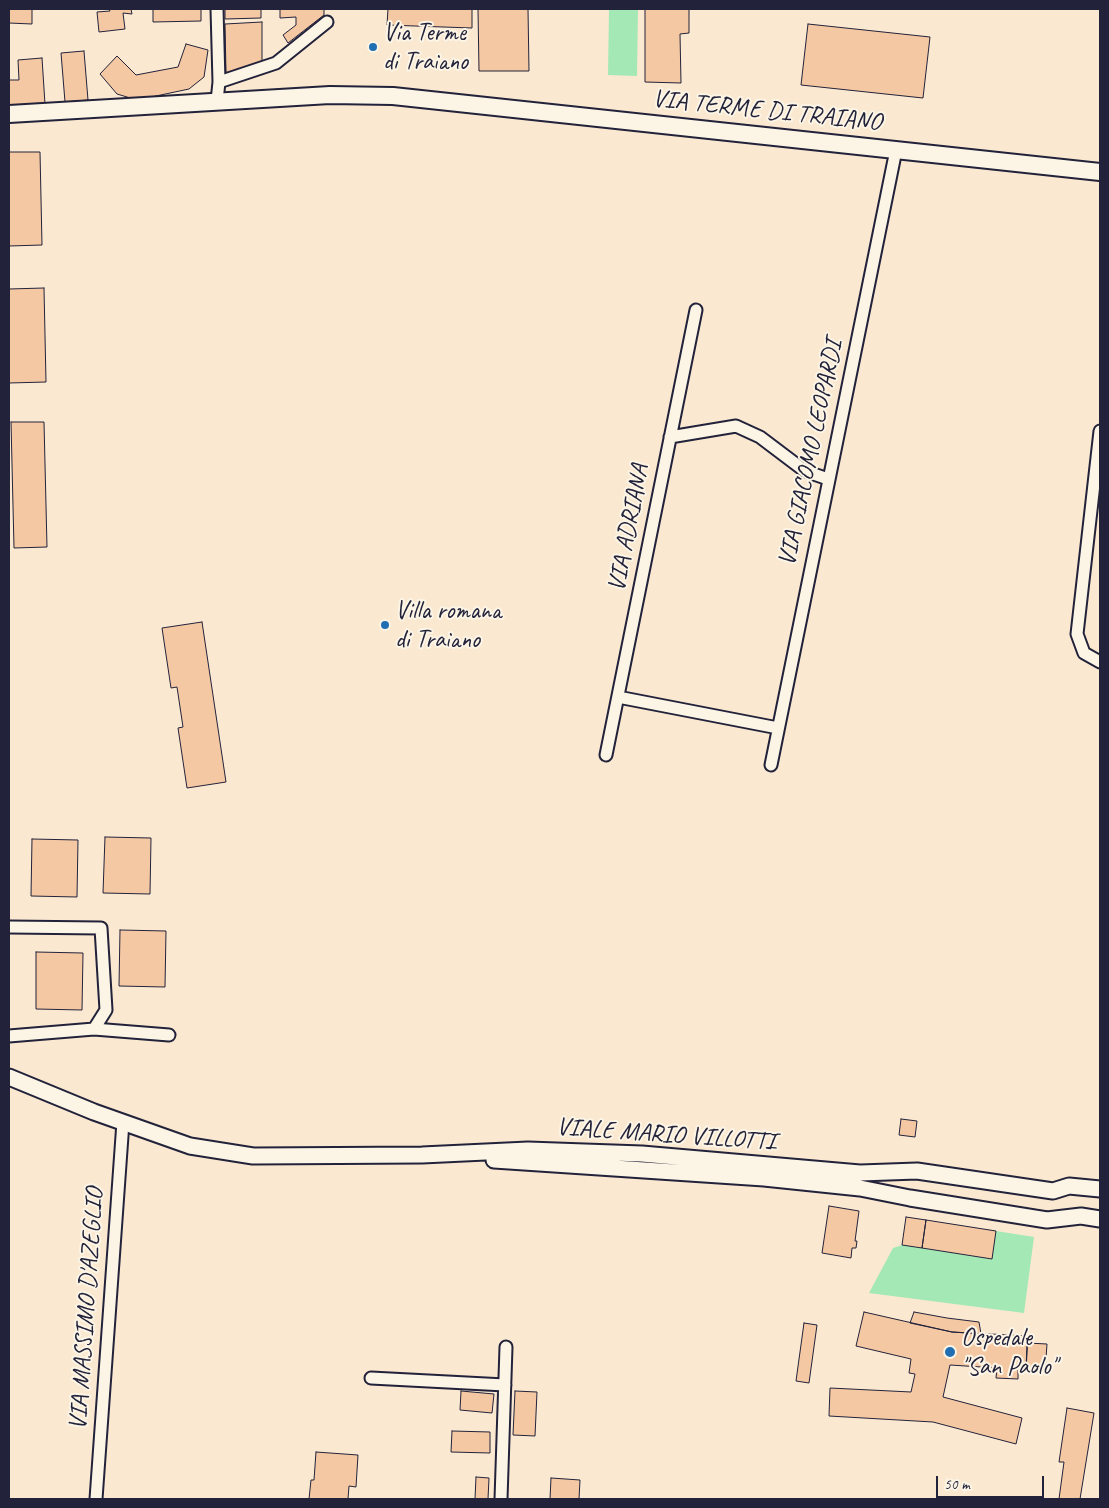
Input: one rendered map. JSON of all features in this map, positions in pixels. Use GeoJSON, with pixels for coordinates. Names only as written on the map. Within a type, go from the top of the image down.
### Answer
{"type":"FeatureCollection","features":[{"type":"Feature","properties":{"kind":"main road","name":"VIA TERME DI TRAIANO"},"geometry":{"type":"LineString","coordinates":[[9,114],[330,95],[393,96],[1100,172]]}},
{"type":"Feature","properties":{"kind":"street"},"geometry":{"type":"LineString","coordinates":[[217,9],[219,82],[217,101]]}},
{"type":"Feature","properties":{"kind":"street"},"geometry":{"type":"LineString","coordinates":[[219,82],[276,63],[328,22]]}},
{"type":"Feature","properties":{"kind":"street","name":"VIA GIACOMO LEOPARDI"},"geometry":{"type":"LineString","coordinates":[[771,765],[896,150]]}},
{"type":"Feature","properties":{"kind":"street","name":"VIA ADRIANA"},"geometry":{"type":"LineString","coordinates":[[606,755],[696,310]]}},
{"type":"Feature","properties":{"kind":"street"},"geometry":{"type":"LineString","coordinates":[[670,437],[736,426],[760,437],[805,471],[828,479]]}},
{"type":"Feature","properties":{"kind":"street"},"geometry":{"type":"LineString","coordinates":[[1100,431],[1096,507],[1077,634],[1084,653],[1100,662]]}},
{"type":"Feature","properties":{"kind":"street"},"geometry":{"type":"LineString","coordinates":[[618,697],[778,728]]}},
{"type":"Feature","properties":{"kind":"street"},"geometry":{"type":"LineString","coordinates":[[9,927],[101,928],[106,1010],[94,1029]]}},
{"type":"Feature","properties":{"kind":"street"},"geometry":{"type":"LineString","coordinates":[[9,1036],[94,1029],[170,1035]]}},
{"type":"Feature","properties":{"kind":"street","name":"VIALE MARIO VILLOTTI"},"geometry":{"type":"LineString","coordinates":[[9,1077],[94,1112],[190,1146],[253,1156],[422,1155],[528,1150],[604,1152],[860,1173],[918,1171],[1052,1191],[1069,1186],[1100,1189]]}},
{"type":"Feature","properties":{"kind":"street","name":"VIA MASSIMO D'AZEGLIO"},"geometry":{"type":"LineString","coordinates":[[96,1499],[123,1122]]}},
{"type":"Feature","properties":{"kind":"street","name":"VIALE MARIO VILLOTTI"},"geometry":{"type":"LineString","coordinates":[[422,1155],[764,1178],[860,1188],[1047,1220],[1081,1216],[1100,1219]]}},
{"type":"Feature","properties":{"kind":"street"},"geometry":{"type":"LineString","coordinates":[[901,1195],[902,1178],[907,1171]]}},
{"type":"Feature","properties":{"kind":"street"},"geometry":{"type":"LineString","coordinates":[[501,1499],[506,1347]]}},
{"type":"Feature","properties":{"kind":"street"},"geometry":{"type":"LineString","coordinates":[[371,1378],[505,1385]]}},
{"type":"Feature","properties":{"kind":"green space"},"geometry":{"type":"Polygon","coordinates":[[[609,9],[638,9],[637,76],[608,75],[609,9]]]}},
{"type":"Feature","properties":{"kind":"green space"},"geometry":{"type":"Polygon","coordinates":[[[996,1231],[1034,1237],[1024,1313],[869,1293],[893,1248],[902,1245],[992,1259],[996,1231]]]}},
{"type":"Feature","properties":{"kind":"building"},"geometry":{"type":"Polygon","coordinates":[[[9,9],[32,9],[32,24],[9,23],[9,9]]]}},
{"type":"Feature","properties":{"kind":"building"},"geometry":{"type":"Polygon","coordinates":[[[109,9],[131,9],[132,14],[123,13],[125,29],[99,32],[97,12],[110,11],[109,9]]]}},
{"type":"Feature","properties":{"kind":"building"},"geometry":{"type":"Polygon","coordinates":[[[153,9],[201,9],[201,21],[153,22],[153,9]]]}},
{"type":"Feature","properties":{"kind":"building"},"geometry":{"type":"Polygon","coordinates":[[[225,9],[261,9],[261,18],[225,19],[225,9]]]}},
{"type":"Feature","properties":{"kind":"building"},"geometry":{"type":"Polygon","coordinates":[[[280,9],[324,9],[324,15],[288,43],[283,35],[296,25],[296,17],[280,18],[280,9]]]}},
{"type":"Feature","properties":{"kind":"building"},"geometry":{"type":"Polygon","coordinates":[[[388,9],[472,9],[472,28],[387,25],[388,9]]]}},
{"type":"Feature","properties":{"kind":"building"},"geometry":{"type":"Polygon","coordinates":[[[478,9],[528,9],[529,71],[479,71],[478,9]]]}},
{"type":"Feature","properties":{"kind":"building"},"geometry":{"type":"Polygon","coordinates":[[[645,9],[689,9],[689,33],[680,34],[681,83],[645,82],[645,9]]]}},
{"type":"Feature","properties":{"kind":"building"},"geometry":{"type":"Polygon","coordinates":[[[262,22],[262,64],[226,74],[225,24],[262,22]]]}},
{"type":"Feature","properties":{"kind":"building"},"geometry":{"type":"Polygon","coordinates":[[[808,24],[930,37],[923,98],[801,85],[808,24]]]}},
{"type":"Feature","properties":{"kind":"building"},"geometry":{"type":"Polygon","coordinates":[[[186,44],[208,50],[204,77],[189,89],[137,100],[117,94],[100,74],[117,56],[136,75],[178,67],[186,44]]]}},
{"type":"Feature","properties":{"kind":"building"},"geometry":{"type":"Polygon","coordinates":[[[84,51],[88,100],[65,102],[61,53],[84,51]]]}},
{"type":"Feature","properties":{"kind":"building"},"geometry":{"type":"Polygon","coordinates":[[[42,58],[45,104],[9,106],[9,80],[19,80],[18,60],[42,58]]]}},
{"type":"Feature","properties":{"kind":"building"},"geometry":{"type":"Polygon","coordinates":[[[9,152],[40,152],[42,245],[9,246],[9,152]]]}},
{"type":"Feature","properties":{"kind":"building"},"geometry":{"type":"Polygon","coordinates":[[[44,288],[46,382],[9,383],[9,289],[44,288]]]}},
{"type":"Feature","properties":{"kind":"building"},"geometry":{"type":"Polygon","coordinates":[[[11,422],[44,422],[47,547],[14,548],[11,422]]]}},
{"type":"Feature","properties":{"kind":"building"},"geometry":{"type":"Polygon","coordinates":[[[202,622],[226,782],[187,788],[178,728],[183,727],[177,687],[171,688],[162,628],[202,622]]]}},
{"type":"Feature","properties":{"kind":"building"},"geometry":{"type":"Polygon","coordinates":[[[105,837],[151,838],[150,894],[103,893],[105,837]]]}},
{"type":"Feature","properties":{"kind":"building"},"geometry":{"type":"Polygon","coordinates":[[[32,839],[78,840],[77,897],[31,896],[32,839]]]}},
{"type":"Feature","properties":{"kind":"building"},"geometry":{"type":"Polygon","coordinates":[[[120,930],[166,931],[165,987],[119,986],[120,930]]]}},
{"type":"Feature","properties":{"kind":"building"},"geometry":{"type":"Polygon","coordinates":[[[36,952],[83,953],[82,1010],[36,1009],[36,952]]]}},
{"type":"Feature","properties":{"kind":"building"},"geometry":{"type":"Polygon","coordinates":[[[901,1119],[917,1121],[915,1137],[899,1135],[901,1119]]]}},
{"type":"Feature","properties":{"kind":"building"},"geometry":{"type":"Polygon","coordinates":[[[829,1206],[859,1211],[855,1241],[857,1241],[856,1248],[852,1248],[851,1258],[822,1253],[829,1206]]]}},
{"type":"Feature","properties":{"kind":"building"},"geometry":{"type":"Polygon","coordinates":[[[906,1217],[926,1220],[922,1248],[902,1245],[906,1217]]]}},
{"type":"Feature","properties":{"kind":"building"},"geometry":{"type":"Polygon","coordinates":[[[926,1220],[996,1231],[992,1259],[922,1248],[926,1220]]]}},
{"type":"Feature","properties":{"kind":"building"},"geometry":{"type":"Polygon","coordinates":[[[864,1312],[952,1332],[1028,1336],[1026,1370],[1018,1370],[1018,1379],[996,1378],[997,1368],[950,1365],[943,1397],[1022,1418],[1016,1444],[933,1422],[829,1416],[830,1388],[911,1392],[915,1374],[909,1373],[911,1359],[856,1346],[864,1312]]]}},
{"type":"Feature","properties":{"kind":"building"},"geometry":{"type":"Polygon","coordinates":[[[914,1312],[979,1322],[981,1334],[952,1332],[910,1323],[914,1312]]]}},
{"type":"Feature","properties":{"kind":"building"},"geometry":{"type":"Polygon","coordinates":[[[804,1323],[817,1325],[809,1383],[796,1381],[804,1323]]]}},
{"type":"Feature","properties":{"kind":"building"},"geometry":{"type":"Polygon","coordinates":[[[1027,1343],[1047,1344],[1045,1372],[1026,1370],[1027,1343]]]}},
{"type":"Feature","properties":{"kind":"building"},"geometry":{"type":"Polygon","coordinates":[[[461,1391],[494,1394],[492,1413],[460,1410],[461,1391]]]}},
{"type":"Feature","properties":{"kind":"building"},"geometry":{"type":"Polygon","coordinates":[[[515,1391],[537,1392],[535,1436],[513,1435],[515,1391]]]}},
{"type":"Feature","properties":{"kind":"building"},"geometry":{"type":"Polygon","coordinates":[[[1067,1408],[1094,1413],[1080,1499],[1059,1499],[1064,1462],[1059,1462],[1067,1408]]]}},
{"type":"Feature","properties":{"kind":"building"},"geometry":{"type":"Polygon","coordinates":[[[452,1431],[490,1432],[490,1453],[451,1452],[452,1431]]]}},
{"type":"Feature","properties":{"kind":"building"},"geometry":{"type":"Polygon","coordinates":[[[316,1452],[358,1455],[356,1487],[349,1486],[348,1499],[309,1499],[311,1480],[314,1480],[316,1452]]]}},
{"type":"Feature","properties":{"kind":"building"},"geometry":{"type":"Polygon","coordinates":[[[476,1477],[489,1478],[488,1499],[475,1499],[476,1477]]]}},
{"type":"Feature","properties":{"kind":"building"},"geometry":{"type":"Polygon","coordinates":[[[551,1478],[580,1480],[579,1499],[550,1499],[551,1478]]]}},
{"type":"Feature","properties":{"kind":"place","name":"Via Terme di Traiano"},"geometry":{"type":"Point","coordinates":[373,47]}},
{"type":"Feature","properties":{"kind":"place","name":"Villa romana di Traiano"},"geometry":{"type":"Point","coordinates":[385,625]}},
{"type":"Feature","properties":{"kind":"place","name":"Ospedale \"San Paolo\""},"geometry":{"type":"Point","coordinates":[950,1352]}}]}
